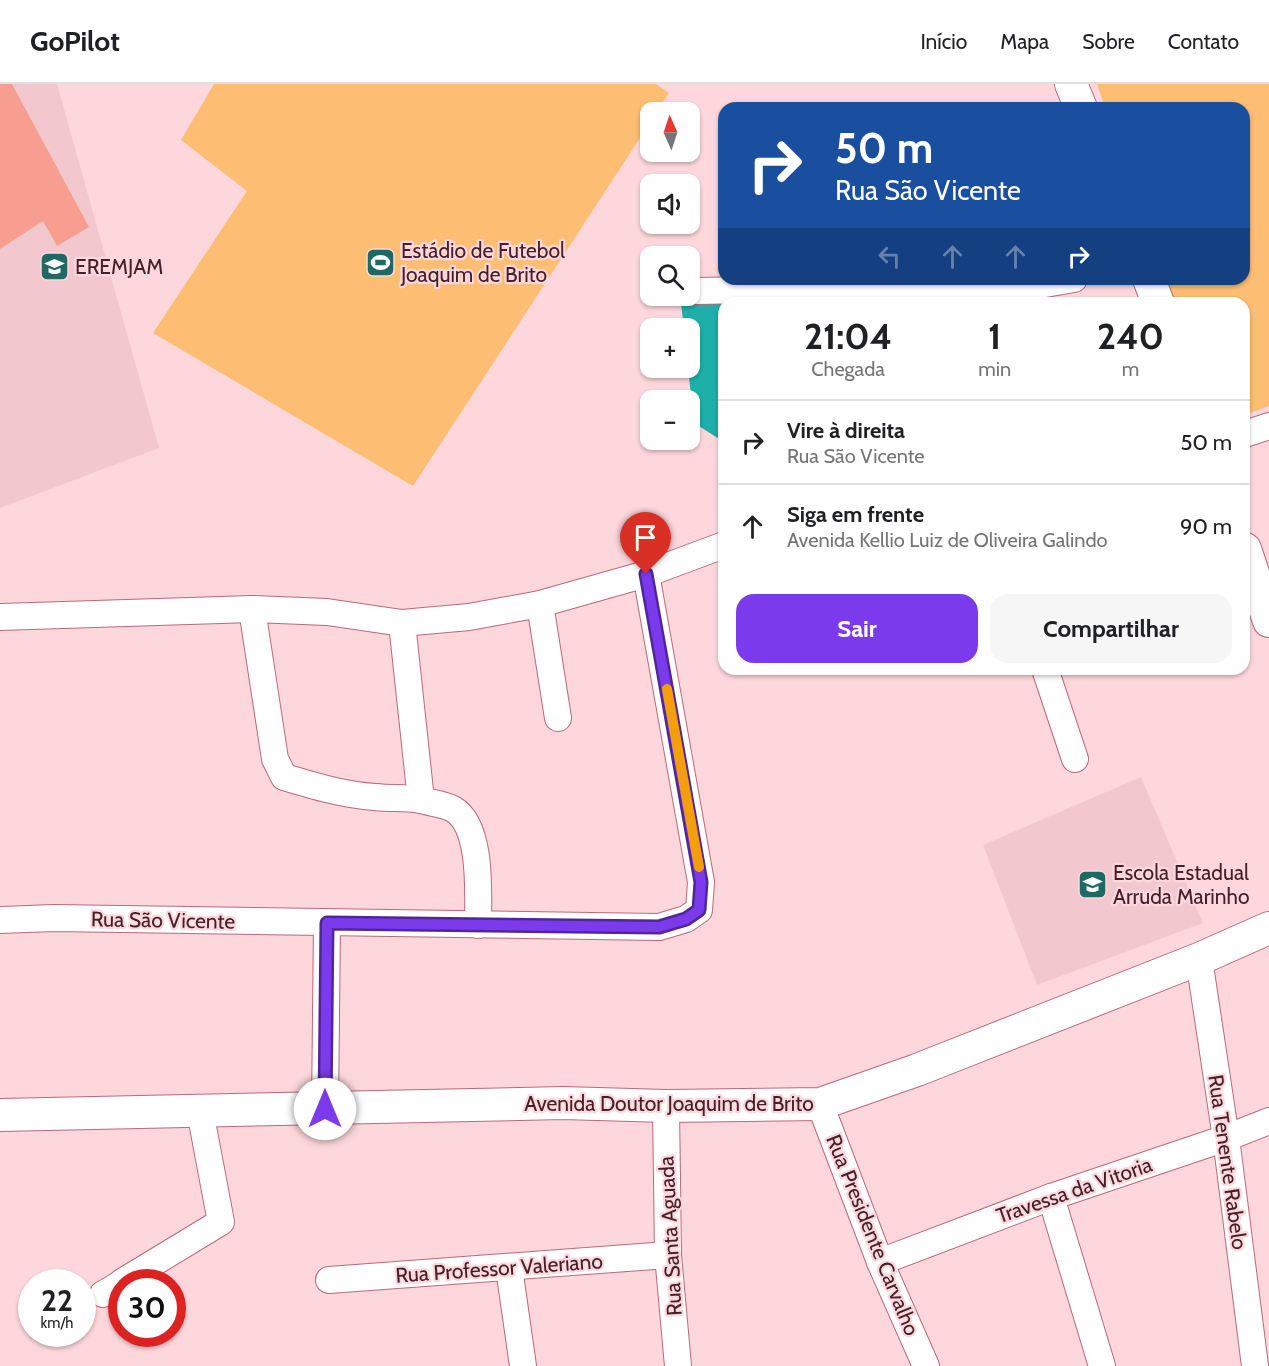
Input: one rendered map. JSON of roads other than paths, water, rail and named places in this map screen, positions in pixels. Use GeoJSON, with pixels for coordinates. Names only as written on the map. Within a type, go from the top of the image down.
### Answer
{"type":"FeatureCollection","features":[{"type":"Feature","properties":{"kind":"main road"},"geometry":{"type":"LineString","coordinates":[[1071,84],[1078,102]]}},
{"type":"Feature","properties":{"kind":"main road"},"geometry":{"type":"LineString","coordinates":[[1250,564],[1269,621]]}},
{"type":"Feature","properties":{"kind":"main road","name":"Avenida Doutor Joaquim de Brito"},"geometry":{"type":"LineString","coordinates":[[0,1115],[563,1103],[666,1106],[820,1104],[917,1070],[1199,959],[1269,928]]}},
{"type":"Feature","properties":{"kind":"street"},"geometry":{"type":"LineString","coordinates":[[700,291],[1045,285]]}},
{"type":"Feature","properties":{"kind":"street"},"geometry":{"type":"LineString","coordinates":[[1250,432],[1269,426]]}},
{"type":"Feature","properties":{"kind":"street"},"geometry":{"type":"LineString","coordinates":[[0,617],[252,609],[327,612],[402,623],[469,617],[540,604],[646,574],[718,547]]}},
{"type":"Feature","properties":{"kind":"street","name":"Rua São Vicente"},"geometry":{"type":"LineString","coordinates":[[0,920],[54,918],[659,927],[686,919],[699,910],[701,882],[646,574]]}},
{"type":"Feature","properties":{"kind":"street"},"geometry":{"type":"LineString","coordinates":[[540,604],[558,718]]}},
{"type":"Feature","properties":{"kind":"street"},"geometry":{"type":"LineString","coordinates":[[252,609],[274,759],[284,777],[329,790],[377,798],[399,797],[421,800],[454,810],[468,827],[478,860],[478,925]]}},
{"type":"Feature","properties":{"kind":"street"},"geometry":{"type":"LineString","coordinates":[[402,623],[421,800]]}},
{"type":"Feature","properties":{"kind":"street"},"geometry":{"type":"LineString","coordinates":[[1047,675],[1075,759]]}},
{"type":"Feature","properties":{"kind":"street"},"geometry":{"type":"LineString","coordinates":[[325,1109],[327,923]]}},
{"type":"Feature","properties":{"kind":"street","name":"Rua Tenente Rabelo"},"geometry":{"type":"LineString","coordinates":[[1199,959],[1226,1138],[1255,1366]]}},
{"type":"Feature","properties":{"kind":"street","name":"Rua Presidente Carvalho"},"geometry":{"type":"LineString","coordinates":[[820,1104],[880,1262],[926,1366]]}},
{"type":"Feature","properties":{"kind":"street","name":"Rua Santa Aguada"},"geometry":{"type":"LineString","coordinates":[[666,1106],[668,1255],[678,1366]]}},
{"type":"Feature","properties":{"kind":"street"},"geometry":{"type":"LineString","coordinates":[[143,1269],[221,1222],[200,1111]]}},
{"type":"Feature","properties":{"kind":"street","name":"Travessa da Vitoria"},"geometry":{"type":"LineString","coordinates":[[880,1262],[1051,1197],[1226,1138],[1269,1121]]}},
{"type":"Feature","properties":{"kind":"street"},"geometry":{"type":"LineString","coordinates":[[1051,1197],[1102,1366]]}},
{"type":"Feature","properties":{"kind":"street","name":"Rua Professor Valeriano"},"geometry":{"type":"LineString","coordinates":[[328,1280],[668,1255]]}},
{"type":"Feature","properties":{"kind":"street"},"geometry":{"type":"LineString","coordinates":[[509,1268],[523,1366]]}},
{"type":"Feature","properties":{"kind":"water"},"geometry":{"type":"Polygon","coordinates":[[[805,285],[873,285],[872,297],[718,297],[718,438],[700,427],[700,390],[690,390],[689,378],[700,378],[700,318],[683,318],[681,306],[700,306],[700,294],[805,285]]]}},
{"type":"Feature","properties":{"kind":"place","name":"Estádio de Futebol Joaquim de Brito"},"geometry":{"type":"Point","coordinates":[380,262]}},
{"type":"Feature","properties":{"kind":"place","name":"EREMJAM"},"geometry":{"type":"Point","coordinates":[54,266]}},
{"type":"Feature","properties":{"kind":"place","name":"Escola Estadual Arruda Marinho"},"geometry":{"type":"Point","coordinates":[1092,884]}}]}
